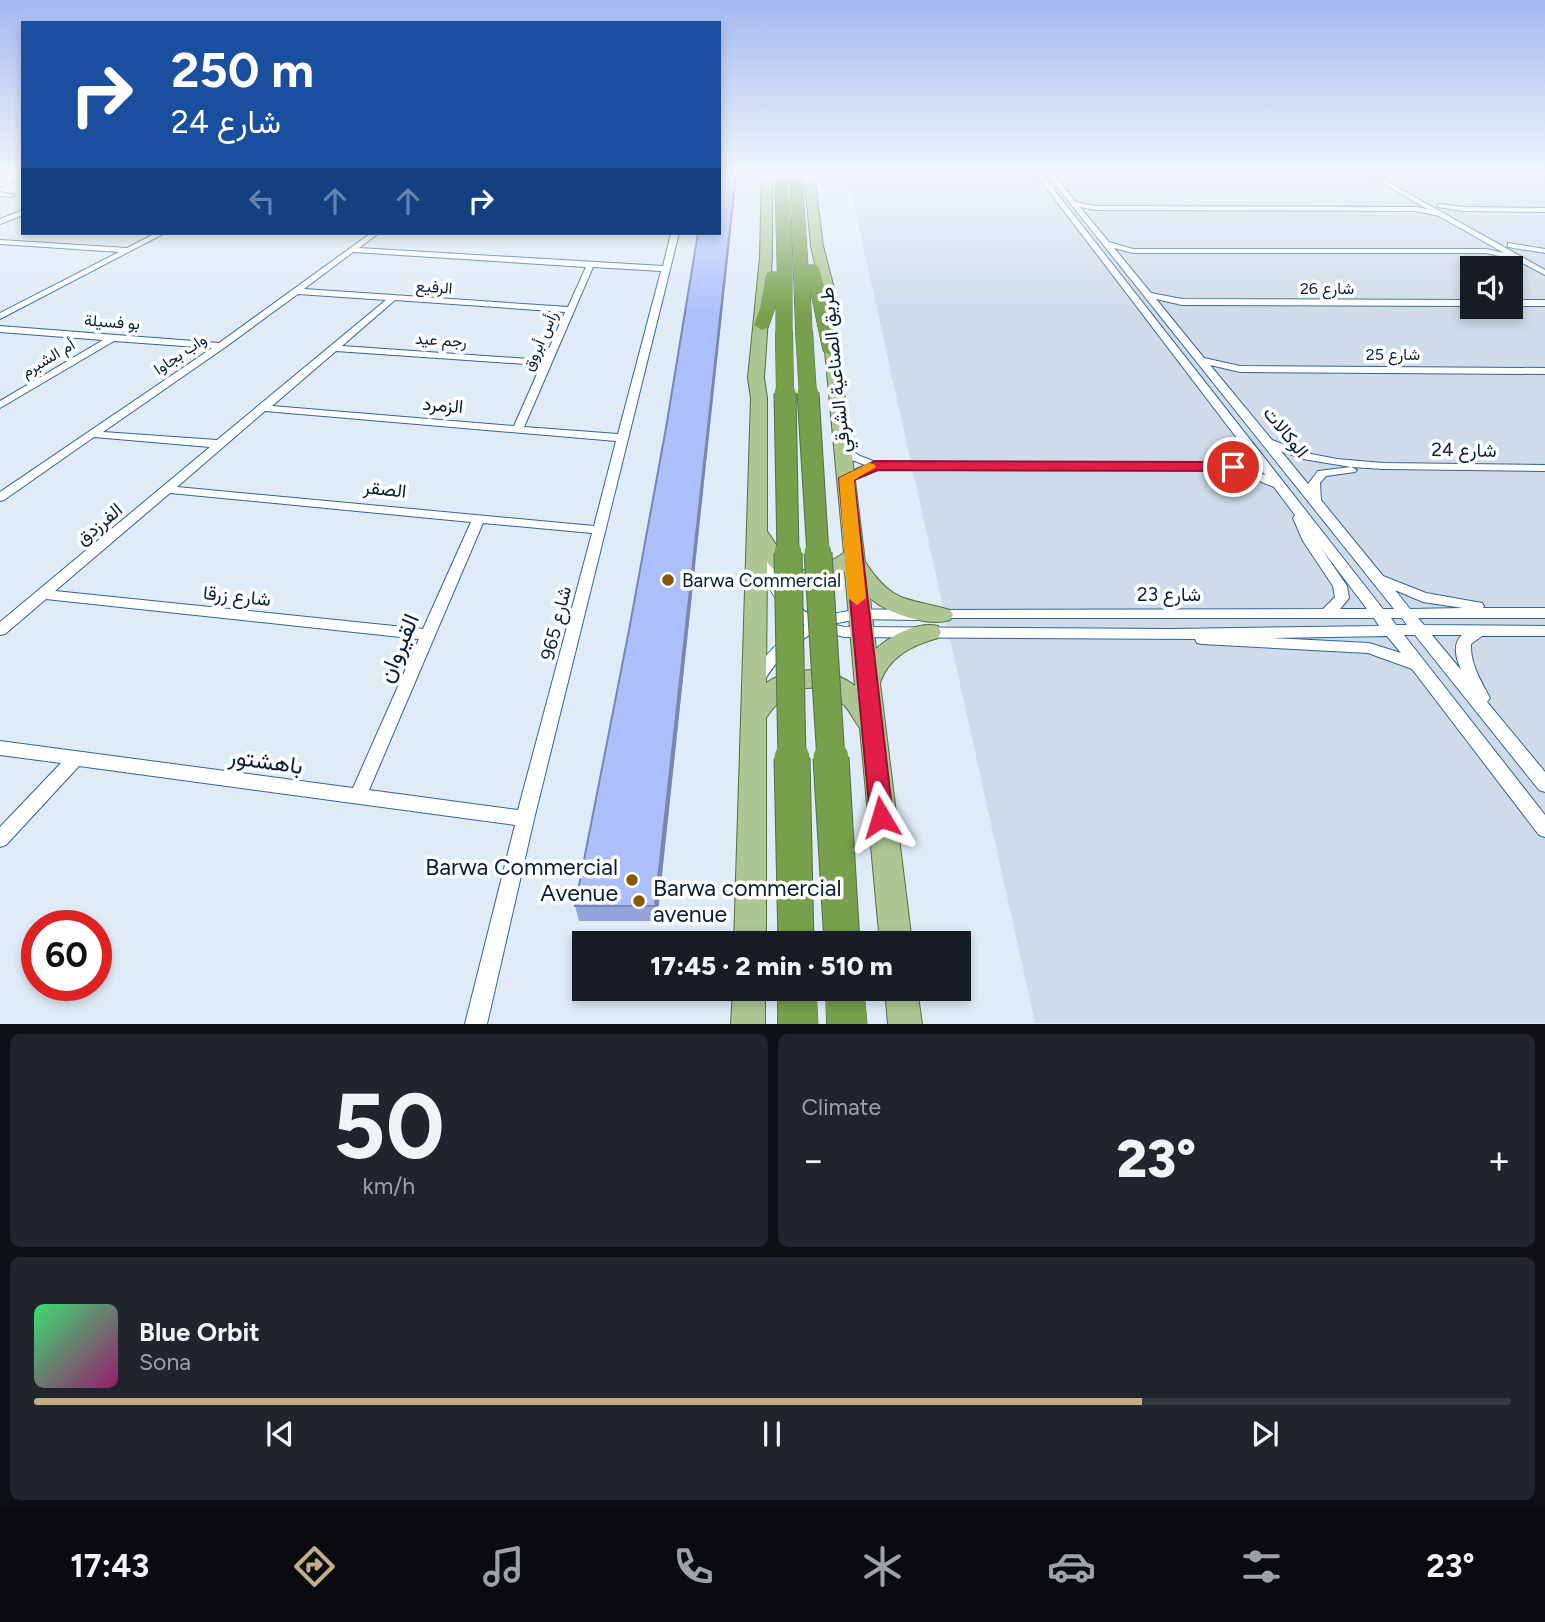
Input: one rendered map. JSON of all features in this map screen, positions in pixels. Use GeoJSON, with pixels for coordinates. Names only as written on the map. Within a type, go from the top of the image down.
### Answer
{"type":"FeatureCollection","features":[{"type":"Feature","properties":{"kind":"highway","name":"طريق الصناعية الشرقي"},"geometry":{"type":"LineString","coordinates":[[783,221],[796,931]]}},
{"type":"Feature","properties":{"kind":"highway","name":"طريق الصناعية الشرقي"},"geometry":{"type":"LineString","coordinates":[[799,221],[798,250],[783,330],[841,931]]}},
{"type":"Feature","properties":{"kind":"highway"},"geometry":{"type":"LineString","coordinates":[[783,235],[783,330]]}},
{"type":"Feature","properties":{"kind":"highway"},"geometry":{"type":"LineString","coordinates":[[800,235],[810,261],[832,351]]}},
{"type":"Feature","properties":{"kind":"highway"},"geometry":{"type":"LineString","coordinates":[[797,1001],[798,1024]]}},
{"type":"Feature","properties":{"kind":"highway"},"geometry":{"type":"LineString","coordinates":[[846,1001],[847,1024]]}},
{"type":"Feature","properties":{"kind":"main road","name":"طريق الصناعية الشرقي"},"geometry":{"type":"LineString","coordinates":[[750,931],[755,575],[758,532],[759,398],[756,378],[783,330],[760,309],[766,257],[766,221]]}},
{"type":"Feature","properties":{"kind":"main road","name":"طريق الصناعية الشرقي"},"geometry":{"type":"LineString","coordinates":[[815,221],[817,246],[830,300],[832,351],[895,931]]}},
{"type":"Feature","properties":{"kind":"main road"},"geometry":{"type":"LineString","coordinates":[[758,532],[777,564],[797,575],[822,576],[836,570],[853,555],[867,585],[884,600],[912,610],[936,624]]}},
{"type":"Feature","properties":{"kind":"main road"},"geometry":{"type":"LineString","coordinates":[[867,687],[875,665],[892,647],[936,624]]}},
{"type":"Feature","properties":{"kind":"main road"},"geometry":{"type":"LineString","coordinates":[[754,717],[766,699],[780,687],[801,680],[824,681],[845,689],[859,703],[872,734]]}},
{"type":"Feature","properties":{"kind":"main road"},"geometry":{"type":"LineString","coordinates":[[748,1024],[749,1001]]}},
{"type":"Feature","properties":{"kind":"main road"},"geometry":{"type":"LineString","coordinates":[[902,1001],[905,1024]]}},
{"type":"Feature","properties":{"kind":"street","name":"الوكالات"},"geometry":{"type":"LineString","coordinates":[[1083,221],[1253,451],[1545,830]]}},
{"type":"Feature","properties":{"kind":"street","name":"الوكالات"},"geometry":{"type":"LineString","coordinates":[[1089,221],[1545,785]]}},
{"type":"Feature","properties":{"kind":"street"},"geometry":{"type":"LineString","coordinates":[[1457,221],[1513,256]]}},
{"type":"Feature","properties":{"kind":"street"},"geometry":{"type":"LineString","coordinates":[[1467,221],[1511,245],[1538,253],[1545,264]]}},
{"type":"Feature","properties":{"kind":"street"},"geometry":{"type":"LineString","coordinates":[[0,316],[157,235]]}},
{"type":"Feature","properties":{"kind":"street","name":"واب بجاوا"},"geometry":{"type":"LineString","coordinates":[[0,497],[221,345],[371,235]]}},
{"type":"Feature","properties":{"kind":"street","name":"شارع 965"},"geometry":{"type":"LineString","coordinates":[[476,1024],[525,819],[674,235]]}},
{"type":"Feature","properties":{"kind":"street"},"geometry":{"type":"LineString","coordinates":[[0,242],[127,250]]}},
{"type":"Feature","properties":{"kind":"street"},"geometry":{"type":"LineString","coordinates":[[0,248],[12,243]]}},
{"type":"Feature","properties":{"kind":"street"},"geometry":{"type":"LineString","coordinates":[[1108,244],[1133,251],[1486,251],[1508,256]]}},
{"type":"Feature","properties":{"kind":"street"},"geometry":{"type":"LineString","coordinates":[[1486,251],[1494,245]]}},
{"type":"Feature","properties":{"kind":"street"},"geometry":{"type":"LineString","coordinates":[[350,250],[665,270]]}},
{"type":"Feature","properties":{"kind":"street"},"geometry":{"type":"LineString","coordinates":[[1118,257],[1133,251]]}},
{"type":"Feature","properties":{"kind":"street"},"geometry":{"type":"LineString","coordinates":[[1523,261],[1545,273]]}},
{"type":"Feature","properties":{"kind":"street","name":"رأس أبروق"},"geometry":{"type":"LineString","coordinates":[[518,429],[590,266]]}},
{"type":"Feature","properties":{"kind":"street","name":"الرفيع"},"geometry":{"type":"LineString","coordinates":[[294,291],[572,310]]}},
{"type":"Feature","properties":{"kind":"street","name":"شارع 26"},"geometry":{"type":"LineString","coordinates":[[1149,295],[1182,302],[1460,303]]}},
{"type":"Feature","properties":{"kind":"street","name":"الفرزدق"},"geometry":{"type":"LineString","coordinates":[[0,630],[393,298]]}},
{"type":"Feature","properties":{"kind":"street","name":"شارع 26"},"geometry":{"type":"LineString","coordinates":[[1162,311],[1168,305],[1182,302]]}},
{"type":"Feature","properties":{"kind":"street"},"geometry":{"type":"LineString","coordinates":[[1523,303],[1545,303]]}},
{"type":"Feature","properties":{"kind":"street","name":"بو فسيلة"},"geometry":{"type":"LineString","coordinates":[[0,329],[221,345]]}},
{"type":"Feature","properties":{"kind":"street","name":"أم الشبرم"},"geometry":{"type":"LineString","coordinates":[[0,405],[112,338]]}},
{"type":"Feature","properties":{"kind":"street","name":"رجم عيد"},"geometry":{"type":"LineString","coordinates":[[333,348],[547,363]]}},
{"type":"Feature","properties":{"kind":"street","name":"شارع 25"},"geometry":{"type":"LineString","coordinates":[[1201,360],[1240,369],[1545,371]]}},
{"type":"Feature","properties":{"kind":"street","name":"شارع 25"},"geometry":{"type":"LineString","coordinates":[[1216,379],[1240,369]]}},
{"type":"Feature","properties":{"kind":"street"},"geometry":{"type":"LineString","coordinates":[[0,394],[16,396]]}},
{"type":"Feature","properties":{"kind":"street","name":"الزمرد"},"geometry":{"type":"LineString","coordinates":[[261,408],[622,438]]}},
{"type":"Feature","properties":{"kind":"street"},"geometry":{"type":"LineString","coordinates":[[92,434],[220,444]]}},
{"type":"Feature","properties":{"kind":"street","name":"شارع 24"},"geometry":{"type":"LineString","coordinates":[[1268,442],[1314,459],[1383,466],[1545,468]]}},
{"type":"Feature","properties":{"kind":"street"},"geometry":{"type":"LineString","coordinates":[[842,447],[856,458],[875,466]]}},
{"type":"Feature","properties":{"kind":"street"},"geometry":{"type":"LineString","coordinates":[[1233,467],[1247,460],[1253,451]]}},
{"type":"Feature","properties":{"kind":"street"},"geometry":{"type":"LineString","coordinates":[[846,478],[875,466],[1233,467],[1280,486]]}},
{"type":"Feature","properties":{"kind":"street","name":"شارع 24"},"geometry":{"type":"LineString","coordinates":[[1315,500],[1314,483],[1322,473],[1383,466]]}},
{"type":"Feature","properties":{"kind":"street","name":"الصقر"},"geometry":{"type":"LineString","coordinates":[[166,489],[599,530]]}},
{"type":"Feature","properties":{"kind":"street","name":"الوكالات"},"geometry":{"type":"LineString","coordinates":[[1292,501],[1309,541],[1340,586],[1342,598],[1327,613]]}},
{"type":"Feature","properties":{"kind":"street","name":"القيروان"},"geometry":{"type":"LineString","coordinates":[[358,796],[479,518]]}},
{"type":"Feature","properties":{"kind":"street"},"geometry":{"type":"LineString","coordinates":[[758,532],[776,593],[794,612],[818,625]]}},
{"type":"Feature","properties":{"kind":"street","name":"شارع 23"},"geometry":{"type":"LineString","coordinates":[[1378,577],[1423,597],[1522,612]]}},
{"type":"Feature","properties":{"kind":"street","name":"شارع زرقا"},"geometry":{"type":"LineString","coordinates":[[42,594],[428,635]]}},
{"type":"Feature","properties":{"kind":"street","name":"شارع 23"},"geometry":{"type":"LineString","coordinates":[[754,689],[762,670],[777,653],[801,634],[840,617],[860,624],[936,624],[1327,613],[1545,612]]}},
{"type":"Feature","properties":{"kind":"street","name":"شارع 23"},"geometry":{"type":"LineString","coordinates":[[860,624],[936,624],[1170,634],[1392,630],[1545,631]]}},
{"type":"Feature","properties":{"kind":"street","name":"الوكالات"},"geometry":{"type":"LineString","coordinates":[[1480,630],[1464,642],[1462,648],[1491,717]]}},
{"type":"Feature","properties":{"kind":"street","name":"شارع 23"},"geometry":{"type":"LineString","coordinates":[[1170,634],[1219,642],[1369,648],[1419,665]]}},
{"type":"Feature","properties":{"kind":"street","name":"باهشتور"},"geometry":{"type":"LineString","coordinates":[[0,748],[525,819]]}},
{"type":"Feature","properties":{"kind":"street"},"geometry":{"type":"LineString","coordinates":[[0,839],[75,759]]}},
{"type":"Feature","properties":{"kind":"shaded area"},"geometry":{"type":"Polygon","coordinates":[[[858,221],[1545,221],[1545,1023],[1035,1023],[858,221]]]}},
{"type":"Feature","properties":{"kind":"building","name":"Barwa Commercial"},"geometry":{"type":"Polygon","coordinates":[[[721,221],[731,221],[655,906],[575,906],[629,630],[698,235],[721,235],[721,221]]]}},
{"type":"Feature","properties":{"kind":"slow traffic"},"geometry":{"type":"LineString","coordinates":[[857,598],[846,478],[869,467]]}},
{"type":"Feature","properties":{"kind":"place","name":"Barwa Commercial"},"geometry":{"type":"Point","coordinates":[668,580]}},
{"type":"Feature","properties":{"kind":"place","name":"Barwa Commercial Avenue"},"geometry":{"type":"Point","coordinates":[632,880]}},
{"type":"Feature","properties":{"kind":"place","name":"Barwa commercial avenue"},"geometry":{"type":"Point","coordinates":[639,901]}},
{"type":"Feature","properties":{"kind":"route"},"geometry":{"type":"LineString","coordinates":[[881,817],[846,478],[875,466],[1233,467]]}}]}
